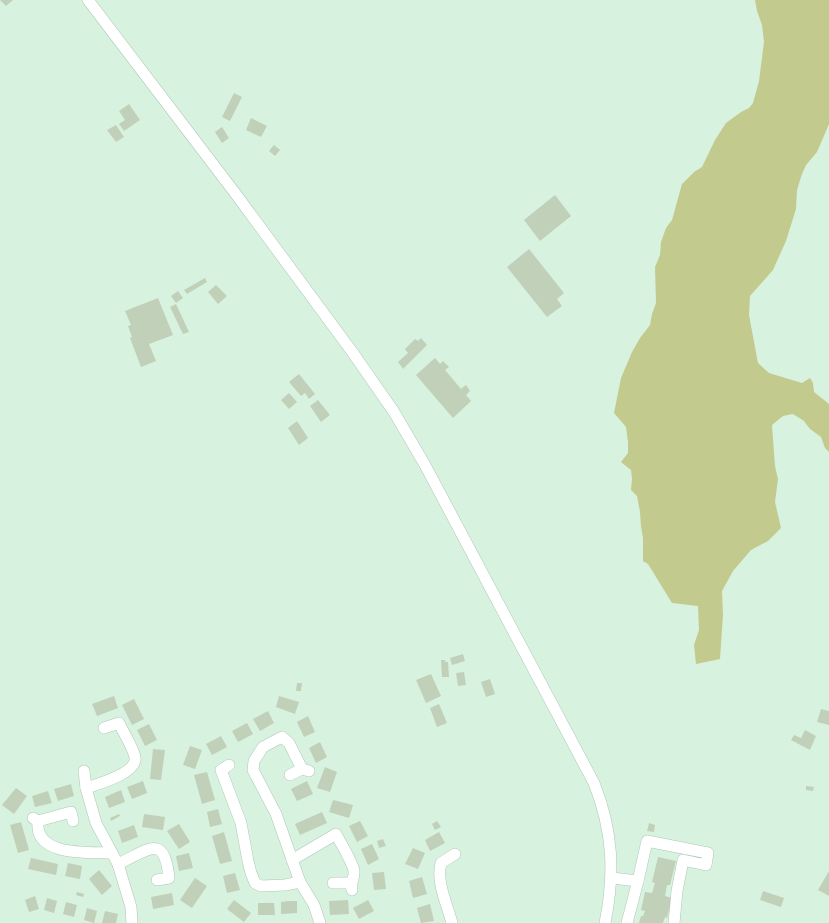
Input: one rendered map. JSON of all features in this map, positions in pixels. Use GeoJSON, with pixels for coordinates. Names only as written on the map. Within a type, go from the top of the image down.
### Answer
{"type":"FeatureCollection","features":[{"type":"Feature","properties":{"kind":"street"},"geometry":{"type":"LineString","coordinates":[[88,0],[235,193],[353,353],[394,412],[410,439],[594,783],[605,816],[609,836],[612,878],[605,923]]}},
{"type":"Feature","properties":{"kind":"street"},"geometry":{"type":"LineString","coordinates":[[86,788],[120,775],[130,770],[133,766],[135,759],[133,752],[119,723],[104,728]]}},
{"type":"Feature","properties":{"kind":"street"},"geometry":{"type":"LineString","coordinates":[[290,775],[306,770],[283,733],[263,747],[254,760],[253,770],[276,814],[300,882],[314,905],[320,923]]}},
{"type":"Feature","properties":{"kind":"street"},"geometry":{"type":"LineString","coordinates":[[229,765],[221,770],[241,823],[249,867],[255,883],[261,886],[285,885],[300,882]]}},
{"type":"Feature","properties":{"kind":"street"},"geometry":{"type":"LineString","coordinates":[[84,771],[86,788],[96,823],[118,864],[131,907],[132,923]]}},
{"type":"Feature","properties":{"kind":"street"},"geometry":{"type":"LineString","coordinates":[[73,821],[71,812],[35,819],[44,843],[53,847],[72,851],[111,853]]}},
{"type":"Feature","properties":{"kind":"street"},"geometry":{"type":"LineString","coordinates":[[292,860],[336,834],[354,869],[352,887],[333,883]]}},
{"type":"Feature","properties":{"kind":"street"},"geometry":{"type":"LineString","coordinates":[[627,923],[648,841],[708,853],[706,865],[684,860],[677,890],[674,923]]}},
{"type":"Feature","properties":{"kind":"street"},"geometry":{"type":"LineString","coordinates":[[118,864],[146,850],[152,848],[158,849],[164,854],[168,866],[169,878],[157,880]]}},
{"type":"Feature","properties":{"kind":"street"},"geometry":{"type":"LineString","coordinates":[[452,923],[440,881],[439,871],[442,863],[455,854]]}},
{"type":"Feature","properties":{"kind":"street"},"geometry":{"type":"LineString","coordinates":[[612,878],[638,881]]}},
{"type":"Feature","properties":{"kind":"green space"},"geometry":{"type":"Polygon","coordinates":[[[755,0],[829,0],[829,124],[817,152],[806,165],[802,174],[797,190],[796,209],[786,241],[773,270],[750,296],[749,315],[758,363],[769,373],[802,383],[810,378],[813,383],[814,392],[829,404],[829,452],[825,448],[821,437],[810,429],[804,421],[793,414],[783,416],[772,425],[775,466],[778,479],[775,502],[781,528],[768,541],[751,550],[733,571],[722,591],[723,615],[720,659],[696,664],[694,645],[699,630],[698,606],[672,603],[648,564],[643,561],[643,538],[637,496],[631,490],[631,470],[621,462],[628,453],[626,427],[614,413],[621,378],[632,352],[650,325],[656,303],[655,267],[660,255],[661,242],[666,228],[672,220],[682,184],[694,172],[702,167],[715,140],[726,123],[749,108],[753,103],[759,81],[764,42],[762,25],[755,0]]]}},
{"type":"Feature","properties":{"kind":"building"},"geometry":{"type":"Polygon","coordinates":[[[0,0],[13,0],[6,6],[0,0]]]}},
{"type":"Feature","properties":{"kind":"building"},"geometry":{"type":"Polygon","coordinates":[[[234,93],[242,97],[230,121],[222,117],[234,93]]]}},
{"type":"Feature","properties":{"kind":"building"},"geometry":{"type":"Polygon","coordinates":[[[129,104],[140,120],[124,131],[119,124],[125,120],[119,111],[129,104]]]}},
{"type":"Feature","properties":{"kind":"building"},"geometry":{"type":"Polygon","coordinates":[[[251,118],[267,126],[261,137],[246,130],[251,118]]]}},
{"type":"Feature","properties":{"kind":"building"},"geometry":{"type":"Polygon","coordinates":[[[116,125],[124,137],[116,142],[107,130],[116,125]]]}},
{"type":"Feature","properties":{"kind":"building"},"geometry":{"type":"Polygon","coordinates":[[[222,127],[229,138],[222,143],[215,132],[222,127]]]}},
{"type":"Feature","properties":{"kind":"building"},"geometry":{"type":"Polygon","coordinates":[[[274,145],[280,150],[275,156],[269,151],[274,145]]]}},
{"type":"Feature","properties":{"kind":"building"},"geometry":{"type":"Polygon","coordinates":[[[555,195],[571,216],[540,241],[524,220],[555,195]]]}},
{"type":"Feature","properties":{"kind":"building"},"geometry":{"type":"Polygon","coordinates":[[[529,249],[564,293],[557,299],[562,306],[547,317],[507,267],[529,249]]]}},
{"type":"Feature","properties":{"kind":"building"},"geometry":{"type":"Polygon","coordinates":[[[205,278],[207,282],[187,294],[184,290],[205,278]]]}},
{"type":"Feature","properties":{"kind":"building"},"geometry":{"type":"Polygon","coordinates":[[[216,285],[227,296],[218,304],[208,292],[216,285]]]}},
{"type":"Feature","properties":{"kind":"building"},"geometry":{"type":"Polygon","coordinates":[[[178,291],[183,298],[176,303],[171,296],[178,291]]]}},
{"type":"Feature","properties":{"kind":"building"},"geometry":{"type":"Polygon","coordinates":[[[158,298],[173,335],[149,344],[156,361],[141,367],[130,338],[132,337],[128,326],[131,325],[125,311],[158,298]]]}},
{"type":"Feature","properties":{"kind":"building"},"geometry":{"type":"Polygon","coordinates":[[[176,304],[189,332],[183,334],[170,307],[176,304]]]}},
{"type":"Feature","properties":{"kind":"building"},"geometry":{"type":"Polygon","coordinates":[[[421,338],[427,345],[403,369],[398,362],[408,353],[405,349],[415,339],[418,341],[421,338]]]}},
{"type":"Feature","properties":{"kind":"building"},"geometry":{"type":"Polygon","coordinates":[[[435,358],[440,364],[443,361],[449,367],[445,370],[461,389],[466,385],[470,391],[466,395],[471,401],[453,418],[416,375],[435,358]]]}},
{"type":"Feature","properties":{"kind":"building"},"geometry":{"type":"Polygon","coordinates":[[[299,374],[315,394],[309,399],[305,393],[301,396],[289,382],[299,374]]]}},
{"type":"Feature","properties":{"kind":"building"},"geometry":{"type":"Polygon","coordinates":[[[289,393],[297,402],[289,409],[281,400],[289,393]]]}},
{"type":"Feature","properties":{"kind":"building"},"geometry":{"type":"Polygon","coordinates":[[[318,400],[330,415],[321,422],[310,406],[318,400]]]}},
{"type":"Feature","properties":{"kind":"building"},"geometry":{"type":"Polygon","coordinates":[[[297,421],[308,438],[299,445],[288,428],[297,421]]]}},
{"type":"Feature","properties":{"kind":"building"},"geometry":{"type":"Polygon","coordinates":[[[463,654],[465,661],[452,665],[450,658],[463,654]]]}},
{"type":"Feature","properties":{"kind":"building"},"geometry":{"type":"Polygon","coordinates":[[[441,660],[448,662],[449,677],[442,677],[441,660]]]}},
{"type":"Feature","properties":{"kind":"building"},"geometry":{"type":"Polygon","coordinates":[[[464,672],[466,685],[458,686],[456,673],[464,672]]]}},
{"type":"Feature","properties":{"kind":"building"},"geometry":{"type":"Polygon","coordinates":[[[431,674],[441,696],[426,703],[416,680],[431,674]]]}},
{"type":"Feature","properties":{"kind":"building"},"geometry":{"type":"Polygon","coordinates":[[[490,679],[495,694],[486,697],[481,682],[490,679]]]}},
{"type":"Feature","properties":{"kind":"building"},"geometry":{"type":"Polygon","coordinates":[[[297,683],[302,683],[301,691],[296,691],[297,683]]]}},
{"type":"Feature","properties":{"kind":"building"},"geometry":{"type":"Polygon","coordinates":[[[114,696],[118,708],[97,716],[92,704],[114,696]]]}},
{"type":"Feature","properties":{"kind":"building"},"geometry":{"type":"Polygon","coordinates":[[[279,696],[299,702],[295,714],[276,707],[279,696]]]}},
{"type":"Feature","properties":{"kind":"building"},"geometry":{"type":"Polygon","coordinates":[[[134,699],[144,719],[132,725],[122,705],[134,699]]]}},
{"type":"Feature","properties":{"kind":"building"},"geometry":{"type":"Polygon","coordinates":[[[439,704],[447,723],[437,727],[430,708],[439,704]]]}},
{"type":"Feature","properties":{"kind":"building"},"geometry":{"type":"Polygon","coordinates":[[[821,709],[829,711],[829,725],[817,722],[821,709]]]}},
{"type":"Feature","properties":{"kind":"building"},"geometry":{"type":"Polygon","coordinates":[[[268,711],[274,723],[260,731],[253,719],[268,711]]]}},
{"type":"Feature","properties":{"kind":"building"},"geometry":{"type":"Polygon","coordinates":[[[308,716],[315,732],[304,737],[297,722],[308,716]]]}},
{"type":"Feature","properties":{"kind":"building"},"geometry":{"type":"Polygon","coordinates":[[[247,723],[253,734],[238,742],[232,731],[247,723]]]}},
{"type":"Feature","properties":{"kind":"building"},"geometry":{"type":"Polygon","coordinates":[[[149,724],[157,740],[145,746],[137,730],[149,724]]]}},
{"type":"Feature","properties":{"kind":"building"},"geometry":{"type":"Polygon","coordinates":[[[805,730],[816,736],[810,750],[791,740],[794,735],[801,738],[805,730]]]}},
{"type":"Feature","properties":{"kind":"building"},"geometry":{"type":"Polygon","coordinates":[[[221,736],[227,747],[212,755],[206,744],[221,736]]]}},
{"type":"Feature","properties":{"kind":"building"},"geometry":{"type":"Polygon","coordinates":[[[320,742],[327,757],[316,763],[309,748],[320,742]]]}},
{"type":"Feature","properties":{"kind":"building"},"geometry":{"type":"Polygon","coordinates":[[[190,746],[202,750],[195,769],[183,765],[190,746]]]}},
{"type":"Feature","properties":{"kind":"building"},"geometry":{"type":"Polygon","coordinates":[[[153,749],[165,750],[161,780],[150,779],[153,749]]]}},
{"type":"Feature","properties":{"kind":"building"},"geometry":{"type":"Polygon","coordinates":[[[325,767],[337,772],[330,792],[317,788],[325,767]]]}},
{"type":"Feature","properties":{"kind":"building"},"geometry":{"type":"Polygon","coordinates":[[[207,772],[215,800],[202,804],[194,775],[207,772]]]}},
{"type":"Feature","properties":{"kind":"building"},"geometry":{"type":"Polygon","coordinates":[[[143,781],[147,793],[132,799],[127,787],[143,781]]]}},
{"type":"Feature","properties":{"kind":"building"},"geometry":{"type":"Polygon","coordinates":[[[307,781],[313,794],[297,801],[291,789],[307,781]]]}},
{"type":"Feature","properties":{"kind":"building"},"geometry":{"type":"Polygon","coordinates":[[[71,784],[74,796],[58,801],[54,789],[71,784]]]}},
{"type":"Feature","properties":{"kind":"building"},"geometry":{"type":"Polygon","coordinates":[[[806,786],[814,787],[813,791],[806,790],[806,786]]]}},
{"type":"Feature","properties":{"kind":"building"},"geometry":{"type":"Polygon","coordinates":[[[16,788],[27,796],[14,814],[2,805],[16,788]]]}},
{"type":"Feature","properties":{"kind":"building"},"geometry":{"type":"Polygon","coordinates":[[[121,790],[125,802],[109,808],[105,797],[121,790]]]}},
{"type":"Feature","properties":{"kind":"building"},"geometry":{"type":"Polygon","coordinates":[[[48,791],[52,803],[35,807],[32,796],[48,791]]]}},
{"type":"Feature","properties":{"kind":"building"},"geometry":{"type":"Polygon","coordinates":[[[333,800],[353,805],[349,818],[329,812],[333,800]]]}},
{"type":"Feature","properties":{"kind":"building"},"geometry":{"type":"Polygon","coordinates":[[[218,809],[222,824],[210,827],[207,812],[218,809]]]}},
{"type":"Feature","properties":{"kind":"building"},"geometry":{"type":"Polygon","coordinates":[[[322,812],[327,823],[300,835],[295,824],[322,812]]]}},
{"type":"Feature","properties":{"kind":"building"},"geometry":{"type":"Polygon","coordinates":[[[119,814],[120,816],[111,821],[110,818],[119,814]]]}},
{"type":"Feature","properties":{"kind":"building"},"geometry":{"type":"Polygon","coordinates":[[[144,814],[165,817],[163,830],[142,827],[144,814]]]}},
{"type":"Feature","properties":{"kind":"building"},"geometry":{"type":"Polygon","coordinates":[[[360,821],[368,836],[357,842],[349,826],[360,821]]]}},
{"type":"Feature","properties":{"kind":"building"},"geometry":{"type":"Polygon","coordinates":[[[437,821],[441,827],[435,830],[432,824],[437,821]]]}},
{"type":"Feature","properties":{"kind":"building"},"geometry":{"type":"Polygon","coordinates":[[[21,822],[29,850],[18,853],[10,825],[21,822]]]}},
{"type":"Feature","properties":{"kind":"building"},"geometry":{"type":"Polygon","coordinates":[[[649,823],[655,825],[654,832],[647,831],[649,823]]]}},
{"type":"Feature","properties":{"kind":"building"},"geometry":{"type":"Polygon","coordinates":[[[179,824],[190,842],[179,849],[167,831],[179,824]]]}},
{"type":"Feature","properties":{"kind":"building"},"geometry":{"type":"Polygon","coordinates":[[[134,825],[138,837],[122,843],[118,831],[134,825]]]}},
{"type":"Feature","properties":{"kind":"building"},"geometry":{"type":"Polygon","coordinates":[[[224,832],[232,861],[220,864],[212,836],[224,832]]]}},
{"type":"Feature","properties":{"kind":"building"},"geometry":{"type":"Polygon","coordinates":[[[439,832],[445,843],[430,851],[425,840],[439,832]]]}},
{"type":"Feature","properties":{"kind":"building"},"geometry":{"type":"Polygon","coordinates":[[[383,839],[386,846],[379,848],[377,841],[383,839]]]}},
{"type":"Feature","properties":{"kind":"building"},"geometry":{"type":"Polygon","coordinates":[[[372,844],[379,859],[368,865],[361,849],[372,844]]]}},
{"type":"Feature","properties":{"kind":"building"},"geometry":{"type":"Polygon","coordinates":[[[413,848],[425,853],[418,869],[405,864],[413,848]]]}},
{"type":"Feature","properties":{"kind":"building"},"geometry":{"type":"Polygon","coordinates":[[[189,853],[193,868],[179,871],[176,856],[189,853]]]}},
{"type":"Feature","properties":{"kind":"building"},"geometry":{"type":"Polygon","coordinates":[[[658,857],[676,861],[670,885],[667,885],[665,896],[672,898],[667,918],[665,917],[663,923],[639,923],[641,916],[643,916],[645,911],[641,910],[645,892],[652,893],[655,883],[652,882],[658,857]]]}},
{"type":"Feature","properties":{"kind":"building"},"geometry":{"type":"Polygon","coordinates":[[[31,858],[58,864],[56,875],[28,869],[31,858]]]}},
{"type":"Feature","properties":{"kind":"building"},"geometry":{"type":"Polygon","coordinates":[[[68,863],[82,866],[80,879],[65,876],[68,863]]]}},
{"type":"Feature","properties":{"kind":"building"},"geometry":{"type":"Polygon","coordinates":[[[99,870],[112,886],[102,895],[89,879],[99,870]]]}},
{"type":"Feature","properties":{"kind":"building"},"geometry":{"type":"Polygon","coordinates":[[[829,871],[829,896],[818,890],[829,871]]]}},
{"type":"Feature","properties":{"kind":"building"},"geometry":{"type":"Polygon","coordinates":[[[384,872],[386,889],[374,890],[372,873],[384,872]]]}},
{"type":"Feature","properties":{"kind":"building"},"geometry":{"type":"Polygon","coordinates":[[[235,873],[240,890],[227,893],[223,876],[235,873]]]}},
{"type":"Feature","properties":{"kind":"building"},"geometry":{"type":"Polygon","coordinates":[[[422,877],[427,894],[413,898],[409,881],[422,877]]]}},
{"type":"Feature","properties":{"kind":"building"},"geometry":{"type":"Polygon","coordinates":[[[195,878],[207,886],[192,908],[180,900],[195,878]]]}},
{"type":"Feature","properties":{"kind":"building"},"geometry":{"type":"Polygon","coordinates":[[[763,891],[784,898],[781,907],[760,900],[763,891]]]}},
{"type":"Feature","properties":{"kind":"building"},"geometry":{"type":"Polygon","coordinates":[[[77,892],[84,894],[83,897],[76,895],[77,892]]]}},
{"type":"Feature","properties":{"kind":"building"},"geometry":{"type":"Polygon","coordinates":[[[172,893],[174,905],[153,909],[151,897],[172,893]]]}},
{"type":"Feature","properties":{"kind":"building"},"geometry":{"type":"Polygon","coordinates":[[[35,896],[39,909],[29,912],[25,900],[35,896]]]}},
{"type":"Feature","properties":{"kind":"building"},"geometry":{"type":"Polygon","coordinates":[[[47,898],[57,901],[54,913],[44,910],[47,898]]]}},
{"type":"Feature","properties":{"kind":"building"},"geometry":{"type":"Polygon","coordinates":[[[234,900],[251,913],[244,922],[227,909],[234,900]]]}},
{"type":"Feature","properties":{"kind":"building"},"geometry":{"type":"Polygon","coordinates":[[[348,900],[349,914],[330,915],[329,901],[348,900]]]}},
{"type":"Feature","properties":{"kind":"building"},"geometry":{"type":"Polygon","coordinates":[[[368,900],[374,911],[359,919],[353,908],[368,900]]]}},
{"type":"Feature","properties":{"kind":"building"},"geometry":{"type":"Polygon","coordinates":[[[297,901],[297,913],[281,914],[281,902],[297,901]]]}},
{"type":"Feature","properties":{"kind":"building"},"geometry":{"type":"Polygon","coordinates":[[[66,902],[77,905],[74,917],[63,914],[66,902]]]}},
{"type":"Feature","properties":{"kind":"building"},"geometry":{"type":"Polygon","coordinates":[[[258,903],[274,903],[275,915],[258,915],[258,903]]]}},
{"type":"Feature","properties":{"kind":"building"},"geometry":{"type":"Polygon","coordinates":[[[430,904],[434,921],[421,923],[417,908],[430,904]]]}},
{"type":"Feature","properties":{"kind":"building"},"geometry":{"type":"Polygon","coordinates":[[[87,908],[97,911],[94,923],[84,920],[87,908]]]}},
{"type":"Feature","properties":{"kind":"building"},"geometry":{"type":"Polygon","coordinates":[[[105,911],[118,914],[116,923],[102,923],[105,911]]]}}]}
